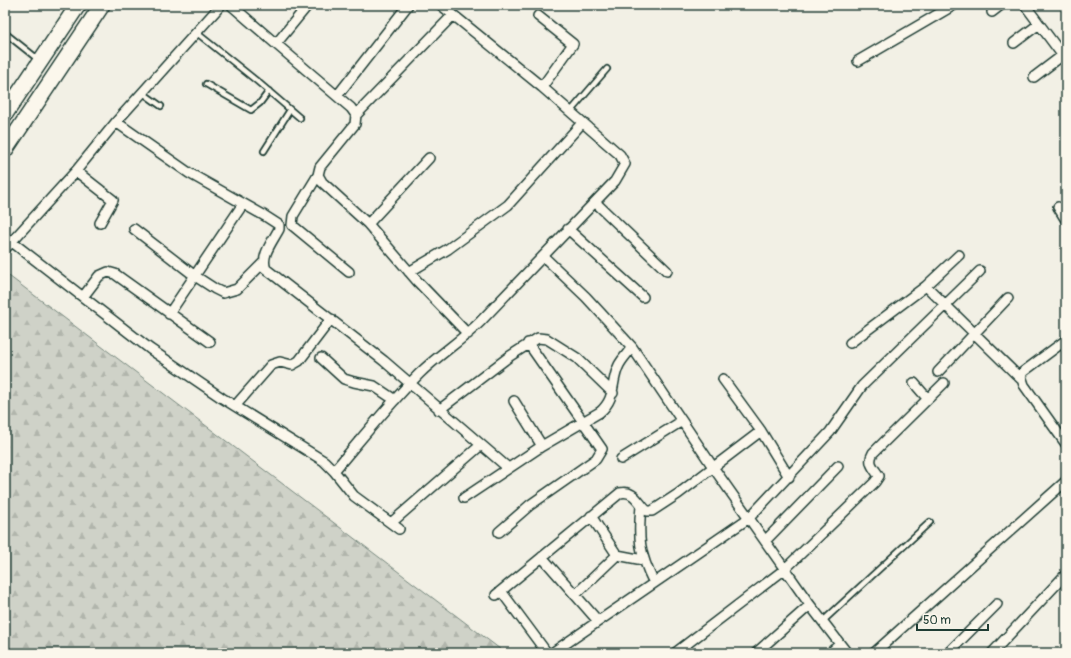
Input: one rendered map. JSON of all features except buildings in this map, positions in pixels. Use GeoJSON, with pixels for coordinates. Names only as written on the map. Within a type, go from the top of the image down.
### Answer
{"type":"FeatureCollection","features":[{"type":"Feature","properties":{"kind":"highway"},"geometry":{"type":"LineString","coordinates":[[5,114],[78,5]]}},
{"type":"Feature","properties":{"kind":"highway"},"geometry":{"type":"LineString","coordinates":[[5,150],[102,5]]}},
{"type":"Feature","properties":{"kind":"street"},"geometry":{"type":"LineString","coordinates":[[5,249],[76,171],[116,122],[221,5]]}},
{"type":"Feature","properties":{"kind":"street"},"geometry":{"type":"LineString","coordinates":[[230,5],[337,96],[356,115]]}},
{"type":"Feature","properties":{"kind":"street"},"geometry":{"type":"LineString","coordinates":[[276,44],[308,5]]}},
{"type":"Feature","properties":{"kind":"street"},"geometry":{"type":"LineString","coordinates":[[337,96],[408,5]]}},
{"type":"Feature","properties":{"kind":"street"},"geometry":{"type":"LineString","coordinates":[[334,470],[409,384],[437,358],[468,334],[615,181],[622,172],[625,164],[620,155],[542,87],[440,5]]}},
{"type":"Feature","properties":{"kind":"street"},"geometry":{"type":"LineString","coordinates":[[858,61],[954,5]]}},
{"type":"Feature","properties":{"kind":"street"},"geometry":{"type":"LineString","coordinates":[[992,12],[1001,5]]}},
{"type":"Feature","properties":{"kind":"street"},"geometry":{"type":"LineString","coordinates":[[1025,5],[1064,57],[1034,76]]}},
{"type":"Feature","properties":{"kind":"street"},"geometry":{"type":"LineString","coordinates":[[349,272],[292,225],[293,216],[318,175],[320,167],[355,124],[356,115],[453,15]]}},
{"type":"Feature","properties":{"kind":"street"},"geometry":{"type":"LineString","coordinates":[[538,16],[573,44],[542,87]]}},
{"type":"Feature","properties":{"kind":"street"},"geometry":{"type":"LineString","coordinates":[[1014,43],[1039,24]]}},
{"type":"Feature","properties":{"kind":"street"},"geometry":{"type":"LineString","coordinates":[[116,122],[189,174],[278,225],[279,229],[263,263],[242,286],[231,292],[223,293],[196,276],[134,229]]}},
{"type":"Feature","properties":{"kind":"street"},"geometry":{"type":"LineString","coordinates":[[409,272],[448,249],[508,205],[582,123]]}},
{"type":"Feature","properties":{"kind":"street"},"geometry":{"type":"LineString","coordinates":[[368,224],[429,158]]}},
{"type":"Feature","properties":{"kind":"street"},"geometry":{"type":"LineString","coordinates":[[76,171],[113,200],[100,223]]}},
{"type":"Feature","properties":{"kind":"street"},"geometry":{"type":"LineString","coordinates":[[318,175],[322,182],[368,224],[409,272],[468,334]]}},
{"type":"Feature","properties":{"kind":"street"},"geometry":{"type":"LineString","coordinates":[[595,202],[667,271]]}},
{"type":"Feature","properties":{"kind":"street"},"geometry":{"type":"LineString","coordinates":[[169,314],[243,204]]}},
{"type":"Feature","properties":{"kind":"street"},"geometry":{"type":"LineString","coordinates":[[1058,207],[1066,220]]}},
{"type":"Feature","properties":{"kind":"street"},"geometry":{"type":"LineString","coordinates":[[568,229],[643,297]]}},
{"type":"Feature","properties":{"kind":"street"},"geometry":{"type":"LineString","coordinates":[[12,242],[150,349],[324,461],[334,470],[354,496],[399,529]]}},
{"type":"Feature","properties":{"kind":"street"},"geometry":{"type":"LineString","coordinates":[[850,343],[926,286],[959,255]]}},
{"type":"Feature","properties":{"kind":"street"},"geometry":{"type":"LineString","coordinates":[[543,256],[586,297],[632,347],[713,467],[810,605],[847,653]]}},
{"type":"Feature","properties":{"kind":"street"},"geometry":{"type":"LineString","coordinates":[[263,263],[266,269],[384,361],[507,468]]}},
{"type":"Feature","properties":{"kind":"street"},"geometry":{"type":"LineString","coordinates":[[552,653],[749,518],[830,432],[862,386],[980,271]]}},
{"type":"Feature","properties":{"kind":"street"},"geometry":{"type":"LineString","coordinates":[[83,297],[99,276],[108,272],[124,280],[169,314],[210,342]]}},
{"type":"Feature","properties":{"kind":"street"},"geometry":{"type":"LineString","coordinates":[[926,286],[1021,378],[1066,444]]}},
{"type":"Feature","properties":{"kind":"street"},"geometry":{"type":"LineString","coordinates":[[938,372],[1008,298]]}},
{"type":"Feature","properties":{"kind":"street"},"geometry":{"type":"LineString","coordinates":[[236,405],[271,365],[280,362],[292,365],[299,361],[331,319]]}},
{"type":"Feature","properties":{"kind":"street"},"geometry":{"type":"LineString","coordinates":[[439,410],[528,343],[538,338],[547,339],[577,358],[613,393]]}},
{"type":"Feature","properties":{"kind":"street"},"geometry":{"type":"LineString","coordinates":[[1021,378],[1023,372],[1066,340]]}},
{"type":"Feature","properties":{"kind":"street"},"geometry":{"type":"LineString","coordinates":[[499,532],[530,505],[601,454],[602,449],[528,343]]}},
{"type":"Feature","properties":{"kind":"street"},"geometry":{"type":"LineString","coordinates":[[464,498],[507,468],[583,422],[606,406],[613,393],[619,365],[632,347]]}},
{"type":"Feature","properties":{"kind":"street"},"geometry":{"type":"LineString","coordinates":[[321,358],[344,379],[374,386],[395,400]]}},
{"type":"Feature","properties":{"kind":"street"},"geometry":{"type":"LineString","coordinates":[[723,379],[761,431],[789,477]]}},
{"type":"Feature","properties":{"kind":"street"},"geometry":{"type":"LineString","coordinates":[[914,382],[927,398]]}},
{"type":"Feature","properties":{"kind":"street"},"geometry":{"type":"LineString","coordinates":[[675,653],[785,569],[875,482],[879,476],[871,464],[870,460],[873,453],[944,382]]}},
{"type":"Feature","properties":{"kind":"street"},"geometry":{"type":"LineString","coordinates":[[514,401],[542,446]]}},
{"type":"Feature","properties":{"kind":"street"},"geometry":{"type":"LineString","coordinates":[[622,459],[682,421]]}},
{"type":"Feature","properties":{"kind":"street"},"geometry":{"type":"LineString","coordinates":[[547,653],[499,593],[620,493],[626,492],[632,494],[641,506],[647,511],[652,511],[761,431]]}},
{"type":"Feature","properties":{"kind":"street"},"geometry":{"type":"LineString","coordinates":[[391,523],[481,445]]}},
{"type":"Feature","properties":{"kind":"street"},"geometry":{"type":"LineString","coordinates":[[765,541],[838,466]]}},
{"type":"Feature","properties":{"kind":"street"},"geometry":{"type":"LineString","coordinates":[[874,653],[1066,481]]}},
{"type":"Feature","properties":{"kind":"street"},"geometry":{"type":"LineString","coordinates":[[641,506],[638,529],[643,560],[654,583]]}},
{"type":"Feature","properties":{"kind":"street"},"geometry":{"type":"LineString","coordinates":[[591,516],[617,555],[643,560]]}},
{"type":"Feature","properties":{"kind":"street"},"geometry":{"type":"LineString","coordinates":[[575,595],[617,555]]}},
{"type":"Feature","properties":{"kind":"street"},"geometry":{"type":"LineString","coordinates":[[542,557],[598,622]]}},
{"type":"Feature","properties":{"kind":"street"},"geometry":{"type":"LineString","coordinates":[[992,653],[1066,574]]}},
{"type":"Feature","properties":{"kind":"street"},"geometry":{"type":"LineString","coordinates":[[948,653],[997,604]]}},
{"type":"Feature","properties":{"kind":"street"},"geometry":{"type":"LineString","coordinates":[[756,653],[810,605]]}},
{"type":"Feature","properties":{"kind":"street"},"geometry":{"type":"LineString","coordinates":[[830,653],[840,644]]}},
{"type":"Feature","properties":{"kind":"lane"},"geometry":{"type":"LineString","coordinates":[[5,33],[41,61]]}},
{"type":"Feature","properties":{"kind":"lane"},"geometry":{"type":"LineString","coordinates":[[197,33],[270,91],[300,118]]}},
{"type":"Feature","properties":{"kind":"lane"},"geometry":{"type":"LineString","coordinates":[[570,112],[607,69]]}},
{"type":"Feature","properties":{"kind":"lane"},"geometry":{"type":"LineString","coordinates":[[206,84],[251,110],[260,104],[270,91]]}},
{"type":"Feature","properties":{"kind":"lane"},"geometry":{"type":"LineString","coordinates":[[143,93],[161,106]]}},
{"type":"Feature","properties":{"kind":"lane"},"geometry":{"type":"LineString","coordinates":[[264,151],[290,110]]}},
{"type":"Feature","properties":{"kind":"lane"},"geometry":{"type":"LineString","coordinates":[[823,621],[930,522]]}},
{"type":"Feature","properties":{"kind":"green space"},"geometry":{"type":"Polygon","coordinates":[[[5,273],[500,649],[502,653],[5,653],[5,273]]]}}]}
